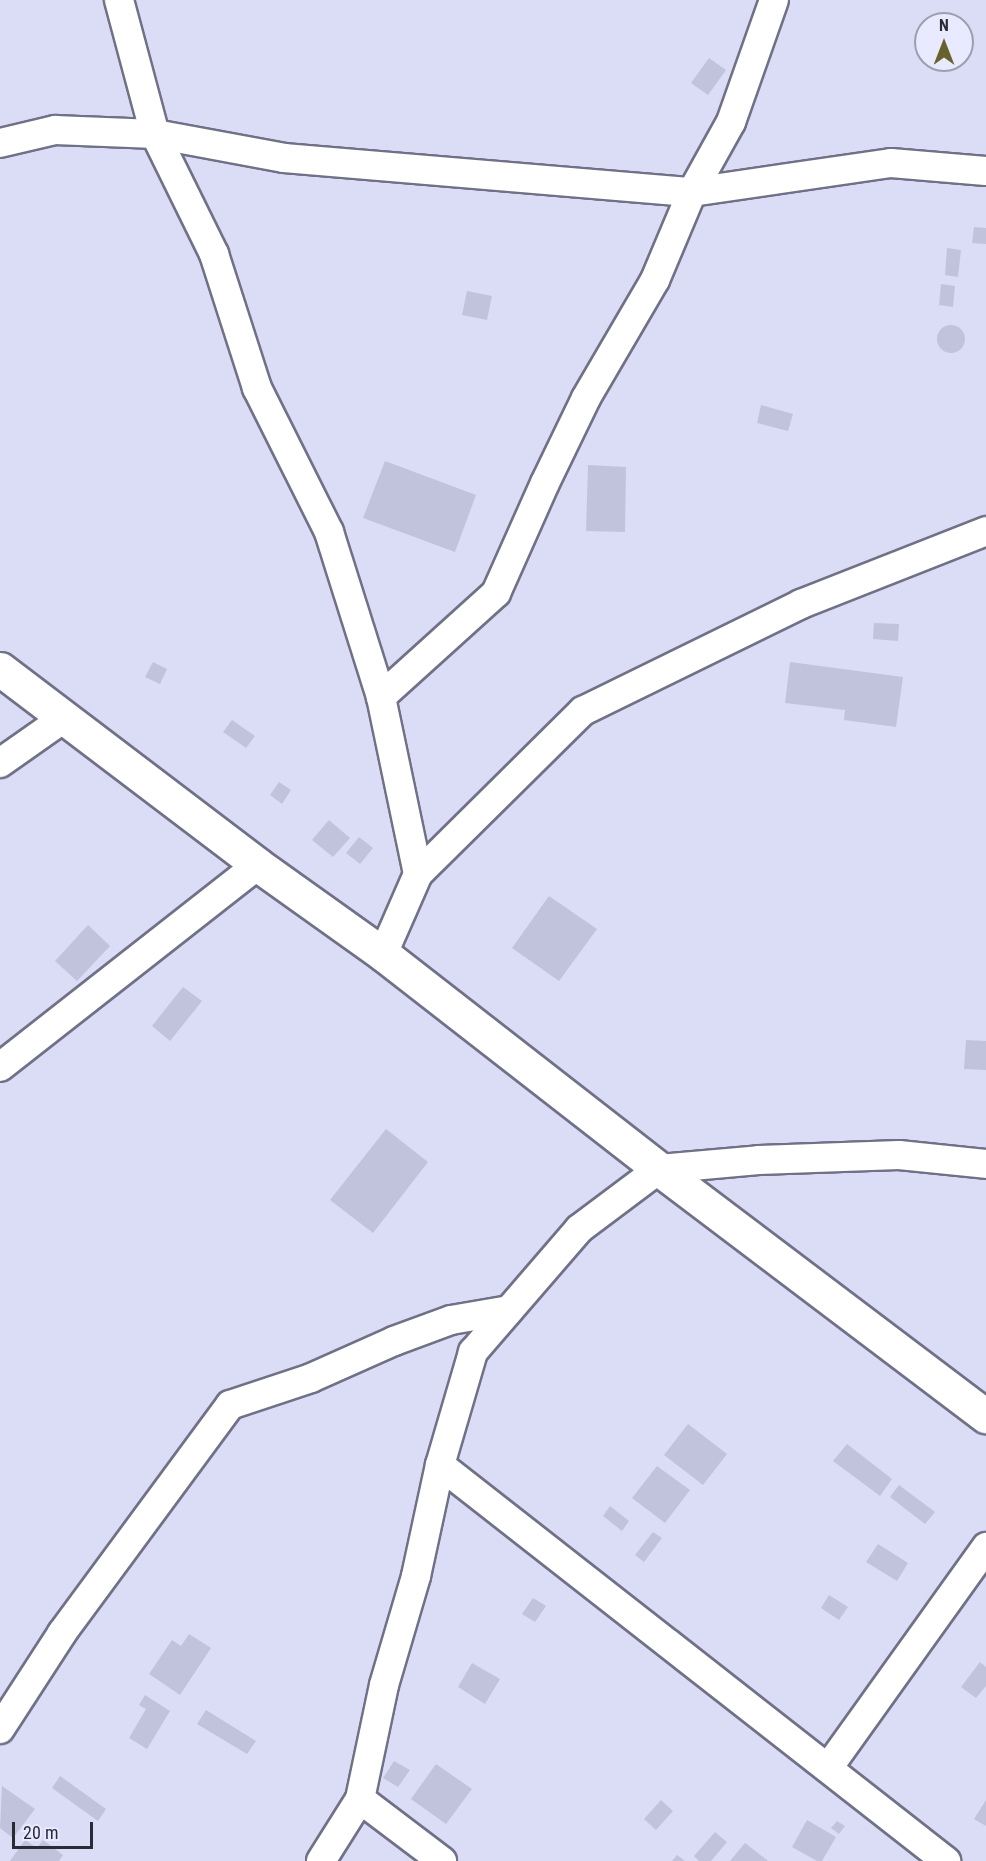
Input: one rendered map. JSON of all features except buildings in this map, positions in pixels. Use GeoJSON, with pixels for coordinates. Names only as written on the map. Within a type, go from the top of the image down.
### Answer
{"type":"FeatureCollection","features":[{"type":"Feature","properties":{"kind":"main road"},"geometry":{"type":"LineString","coordinates":[[0,669],[258,865],[383,954],[659,1169],[986,1416]]}},
{"type":"Feature","properties":{"kind":"street"},"geometry":{"type":"LineString","coordinates":[[119,0],[155,134],[214,254],[257,388],[329,532],[381,697],[418,874]]}},
{"type":"Feature","properties":{"kind":"street"},"geometry":{"type":"LineString","coordinates":[[381,697],[496,592],[586,399],[655,280],[692,192],[730,122],[774,0]]}},
{"type":"Feature","properties":{"kind":"street"},"geometry":{"type":"LineString","coordinates":[[0,142],[54,130],[155,134],[284,158],[692,192],[891,163],[986,171]]}},
{"type":"Feature","properties":{"kind":"street"},"geometry":{"type":"LineString","coordinates":[[383,954],[418,874],[583,711],[801,604],[986,531]]}},
{"type":"Feature","properties":{"kind":"street"},"geometry":{"type":"LineString","coordinates":[[0,763],[64,718]]}},
{"type":"Feature","properties":{"kind":"street"},"geometry":{"type":"LineString","coordinates":[[0,1066],[258,865]]}},
{"type":"Feature","properties":{"kind":"street"},"geometry":{"type":"LineString","coordinates":[[321,1861],[360,1799],[384,1685],[416,1576],[440,1465],[473,1352],[579,1229],[659,1169],[759,1160],[899,1155],[986,1164]]}},
{"type":"Feature","properties":{"kind":"street"},"geometry":{"type":"LineString","coordinates":[[0,1729],[62,1633],[230,1405],[311,1378],[394,1341],[451,1320],[509,1310]]}},
{"type":"Feature","properties":{"kind":"street"},"geometry":{"type":"LineString","coordinates":[[440,1465],[946,1861]]}},
{"type":"Feature","properties":{"kind":"street"},"geometry":{"type":"LineString","coordinates":[[828,1768],[986,1547]]}},
{"type":"Feature","properties":{"kind":"street"},"geometry":{"type":"LineString","coordinates":[[360,1799],[442,1861]]}}]}
